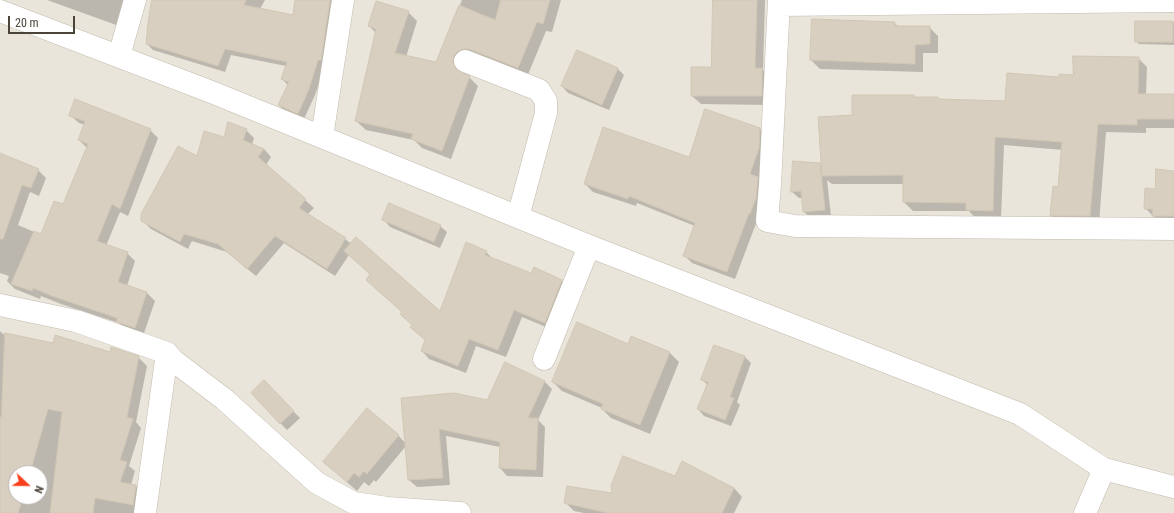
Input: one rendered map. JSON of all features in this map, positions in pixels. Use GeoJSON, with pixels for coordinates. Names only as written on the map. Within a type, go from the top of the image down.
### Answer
{"type":"FeatureCollection","features":[{"type":"Feature","properties":{"kind":"street"},"geometry":{"type":"LineString","coordinates":[[119,56],[134,0]]}},
{"type":"Feature","properties":{"kind":"street"},"geometry":{"type":"LineString","coordinates":[[322,137],[343,0]]}},
{"type":"Feature","properties":{"kind":"street"},"geometry":{"type":"LineString","coordinates":[[1174,1],[779,2],[767,221],[795,226],[1174,229]]}},
{"type":"Feature","properties":{"kind":"street"},"geometry":{"type":"LineString","coordinates":[[0,11],[214,93],[589,246],[1020,414],[1104,468],[1174,487]]}},
{"type":"Feature","properties":{"kind":"street"},"geometry":{"type":"LineString","coordinates":[[465,61],[539,90],[546,100],[546,113],[518,217]]}},
{"type":"Feature","properties":{"kind":"street"},"geometry":{"type":"LineString","coordinates":[[544,359],[589,246]]}},
{"type":"Feature","properties":{"kind":"street"},"geometry":{"type":"LineString","coordinates":[[0,306],[76,321],[167,353],[224,399],[317,483],[354,502],[387,508],[460,513]]}},
{"type":"Feature","properties":{"kind":"street"},"geometry":{"type":"LineString","coordinates":[[144,513],[167,353]]}},
{"type":"Feature","properties":{"kind":"street"},"geometry":{"type":"LineString","coordinates":[[1085,513],[1104,468]]}},
{"type":"Feature","properties":{"kind":"shaded area"},"geometry":{"type":"Polygon","coordinates":[[[0,0],[1174,0],[1174,513],[0,513],[0,0]]]}},
{"type":"Feature","properties":{"kind":"building"},"geometry":{"type":"Polygon","coordinates":[[[152,0],[246,0],[244,5],[293,15],[295,0],[330,0],[321,60],[318,60],[309,89],[298,114],[278,105],[289,82],[281,79],[287,62],[225,49],[218,66],[146,44],[152,0]]]}},
{"type":"Feature","properties":{"kind":"building"},"geometry":{"type":"Polygon","coordinates":[[[501,0],[550,0],[543,24],[537,22],[518,68],[469,49],[463,49],[457,52],[454,56],[453,62],[456,69],[470,76],[442,151],[411,139],[413,134],[355,121],[376,29],[368,26],[376,1],[409,11],[395,53],[436,62],[459,5],[495,20],[501,0]]]}},
{"type":"Feature","properties":{"kind":"building"},"geometry":{"type":"Polygon","coordinates":[[[713,0],[757,0],[755,68],[762,68],[762,96],[691,96],[691,67],[711,67],[713,0]]]}},
{"type":"Feature","properties":{"kind":"building"},"geometry":{"type":"Polygon","coordinates":[[[812,19],[895,22],[895,26],[930,26],[930,44],[915,45],[915,64],[810,60],[812,19]]]}},
{"type":"Feature","properties":{"kind":"building"},"geometry":{"type":"Polygon","coordinates":[[[1135,21],[1173,21],[1173,42],[1135,42],[1135,21]]]}},
{"type":"Feature","properties":{"kind":"building"},"geometry":{"type":"Polygon","coordinates":[[[577,50],[618,68],[602,105],[561,86],[577,50]]]}},
{"type":"Feature","properties":{"kind":"building"},"geometry":{"type":"Polygon","coordinates":[[[1073,56],[1139,57],[1138,94],[1174,94],[1174,119],[1137,119],[1137,125],[1098,124],[1090,216],[1050,216],[1053,186],[1058,187],[1062,142],[995,137],[993,211],[966,210],[966,203],[903,202],[903,175],[822,176],[818,117],[852,115],[852,95],[914,95],[914,97],[938,97],[938,99],[1005,101],[1007,73],[1059,77],[1059,74],[1073,75],[1073,56]]]}},
{"type":"Feature","properties":{"kind":"building"},"geometry":{"type":"Polygon","coordinates":[[[75,99],[151,129],[120,209],[112,204],[97,241],[128,252],[118,282],[147,292],[135,328],[117,322],[117,318],[33,288],[32,291],[11,284],[34,231],[41,234],[54,201],[63,204],[88,144],[78,140],[85,121],[69,116],[75,99]]]}},
{"type":"Feature","properties":{"kind":"building"},"geometry":{"type":"Polygon","coordinates":[[[705,109],[760,128],[759,148],[750,174],[758,177],[756,198],[727,272],[683,256],[695,223],[629,196],[628,199],[584,184],[603,127],[689,157],[705,109]]]}},
{"type":"Feature","properties":{"kind":"building"},"geometry":{"type":"Polygon","coordinates":[[[228,122],[247,129],[243,140],[264,149],[258,157],[306,199],[299,208],[346,238],[327,269],[275,236],[247,269],[218,244],[184,234],[180,242],[141,221],[141,214],[178,146],[197,156],[204,131],[224,137],[228,122]]]}},
{"type":"Feature","properties":{"kind":"building"},"geometry":{"type":"Polygon","coordinates":[[[0,153],[39,169],[31,188],[22,185],[3,239],[0,239],[0,153]]]}},
{"type":"Feature","properties":{"kind":"building"},"geometry":{"type":"Polygon","coordinates":[[[793,161],[820,163],[825,210],[803,212],[801,191],[791,192],[793,161]]]}},
{"type":"Feature","properties":{"kind":"building"},"geometry":{"type":"Polygon","coordinates":[[[1156,169],[1174,171],[1174,216],[1152,216],[1153,209],[1144,209],[1145,188],[1155,189],[1156,169]]]}},
{"type":"Feature","properties":{"kind":"building"},"geometry":{"type":"Polygon","coordinates":[[[389,203],[441,225],[434,242],[382,220],[389,203]]]}},
{"type":"Feature","properties":{"kind":"building"},"geometry":{"type":"Polygon","coordinates":[[[356,237],[440,311],[466,242],[487,251],[485,255],[531,273],[534,267],[562,280],[545,323],[514,310],[498,350],[469,339],[458,366],[421,351],[425,340],[410,327],[412,325],[400,314],[402,312],[366,280],[370,274],[344,251],[356,237]]]}},
{"type":"Feature","properties":{"kind":"building"},"geometry":{"type":"Polygon","coordinates":[[[577,322],[628,344],[631,336],[670,352],[640,425],[601,409],[603,404],[552,382],[577,322]]]}},
{"type":"Feature","properties":{"kind":"building"},"geometry":{"type":"Polygon","coordinates":[[[5,333],[53,343],[55,335],[110,352],[111,347],[139,356],[127,417],[133,419],[120,460],[127,462],[120,482],[136,485],[133,505],[95,498],[93,513],[50,513],[62,412],[48,409],[32,465],[8,465],[8,505],[20,505],[18,513],[0,513],[1,417],[5,333]]]}},
{"type":"Feature","properties":{"kind":"building"},"geometry":{"type":"Polygon","coordinates":[[[714,345],[745,356],[730,397],[734,398],[725,420],[697,409],[708,382],[701,380],[714,345]]]}},
{"type":"Feature","properties":{"kind":"building"},"geometry":{"type":"Polygon","coordinates":[[[505,362],[545,381],[528,418],[538,418],[536,470],[499,468],[500,442],[439,429],[443,478],[408,480],[401,398],[454,393],[487,400],[505,362]]]}},
{"type":"Feature","properties":{"kind":"building"},"geometry":{"type":"Polygon","coordinates":[[[264,380],[294,411],[280,424],[251,393],[264,380]]]}},
{"type":"Feature","properties":{"kind":"building"},"geometry":{"type":"Polygon","coordinates":[[[367,408],[399,435],[367,474],[364,471],[359,477],[354,473],[347,482],[323,462],[367,408]]]}},
{"type":"Feature","properties":{"kind":"building"},"geometry":{"type":"Polygon","coordinates":[[[623,456],[675,476],[682,461],[734,488],[722,513],[608,513],[564,503],[567,486],[612,493],[611,486],[623,456]]]}}]}
